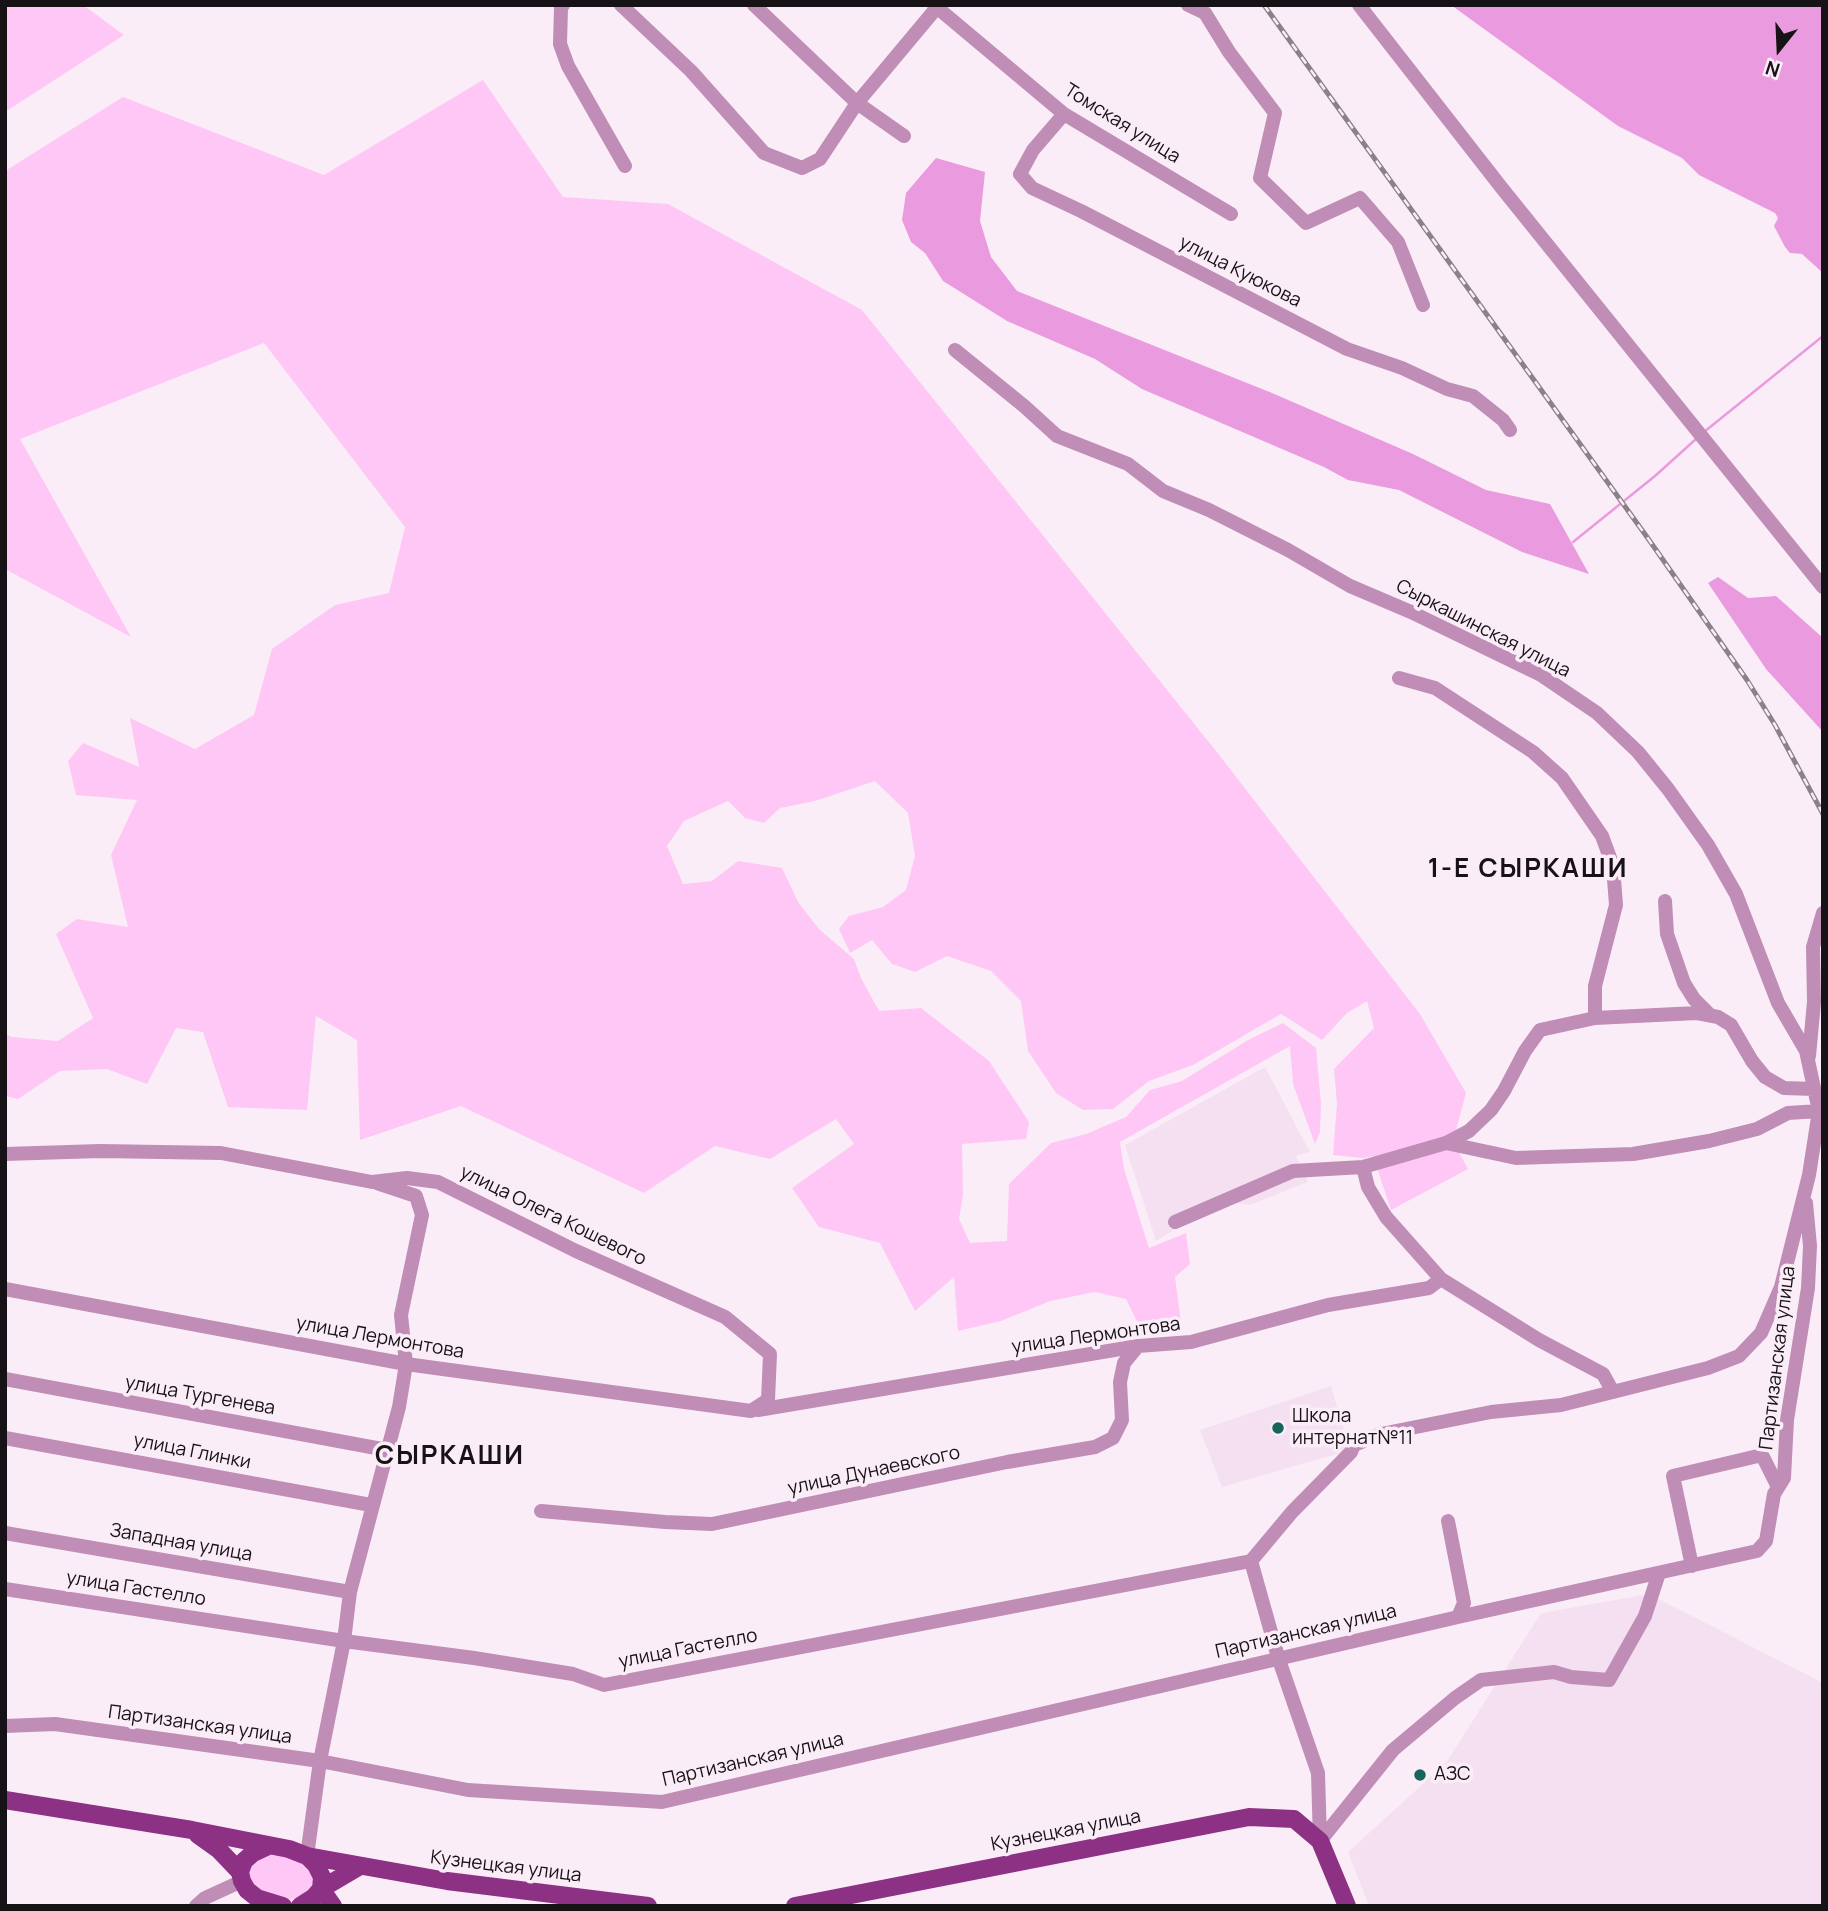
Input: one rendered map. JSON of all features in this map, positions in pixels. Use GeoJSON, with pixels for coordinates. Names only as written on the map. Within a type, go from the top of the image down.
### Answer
{"type":"FeatureCollection","features":[{"type":"Feature","properties":{"kind":"main road"},"geometry":{"type":"LineString","coordinates":[[5,1800],[192,1830],[268,1846]]}},
{"type":"Feature","properties":{"kind":"main road","name":"Кузнецкая улица"},"geometry":{"type":"LineString","coordinates":[[795,1906],[1249,1817],[1293,1819],[1324,1849]]}},
{"type":"Feature","properties":{"kind":"main road"},"geometry":{"type":"LineString","coordinates":[[192,1830],[219,1850],[241,1877],[247,1890],[257,1898],[283,1906]]}},
{"type":"Feature","properties":{"kind":"main road","name":"Кузнецкая улица"},"geometry":{"type":"LineString","coordinates":[[268,1846],[289,1849],[307,1856],[447,1881],[648,1906]]}},
{"type":"Feature","properties":{"kind":"main road"},"geometry":{"type":"LineString","coordinates":[[241,1877],[244,1861],[268,1846]]}},
{"type":"Feature","properties":{"kind":"main road"},"geometry":{"type":"LineString","coordinates":[[1324,1849],[1346,1906]]}},
{"type":"Feature","properties":{"kind":"main road"},"geometry":{"type":"LineString","coordinates":[[307,1856],[316,1865],[322,1877],[321,1889],[333,1906]]}},
{"type":"Feature","properties":{"kind":"main road"},"geometry":{"type":"LineString","coordinates":[[300,1906],[321,1889],[360,1866]]}},
{"type":"Feature","properties":{"kind":"street"},"geometry":{"type":"LineString","coordinates":[[563,5],[560,44],[568,66],[625,166]]}},
{"type":"Feature","properties":{"kind":"street"},"geometry":{"type":"LineString","coordinates":[[621,5],[691,71],[764,153],[802,168],[820,159],[857,103],[937,6]]}},
{"type":"Feature","properties":{"kind":"street"},"geometry":{"type":"LineString","coordinates":[[754,5],[857,103],[904,136]]}},
{"type":"Feature","properties":{"kind":"street"},"geometry":{"type":"LineString","coordinates":[[1188,5],[1205,13],[1229,52],[1275,113],[1261,178],[1306,223],[1360,198],[1398,242],[1423,305]]}},
{"type":"Feature","properties":{"kind":"street"},"geometry":{"type":"LineString","coordinates":[[1359,5],[1501,187],[1823,587]]}},
{"type":"Feature","properties":{"kind":"street","name":"Томская улица"},"geometry":{"type":"LineString","coordinates":[[937,6],[1064,114],[1231,214]]}},
{"type":"Feature","properties":{"kind":"street","name":"улица Куюкова"},"geometry":{"type":"LineString","coordinates":[[1064,114],[1033,150],[1020,174],[1032,188],[1092,216],[1347,349],[1402,368],[1447,389],[1473,396],[1503,420],[1510,430]]}},
{"type":"Feature","properties":{"kind":"street","name":"Сыркашинская улица"},"geometry":{"type":"LineString","coordinates":[[955,350],[1024,405],[1057,436],[1128,464],[1163,491],[1209,509],[1350,586],[1411,612],[1541,675],[1597,713],[1638,752],[1668,789],[1708,845],[1736,894],[1778,1003],[1806,1051],[1821,1111]]}},
{"type":"Feature","properties":{"kind":"street"},"geometry":{"type":"LineString","coordinates":[[1399,678],[1435,688],[1533,752],[1562,778],[1602,836],[1613,866],[1616,905],[1595,986],[1595,1018]]}},
{"type":"Feature","properties":{"kind":"street"},"geometry":{"type":"LineString","coordinates":[[1665,901],[1667,934],[1684,983],[1694,999],[1711,1016]]}},
{"type":"Feature","properties":{"kind":"street"},"geometry":{"type":"LineString","coordinates":[[1809,1064],[1814,1002],[1813,947],[1823,913]]}},
{"type":"Feature","properties":{"kind":"street"},"geometry":{"type":"LineString","coordinates":[[1174,1222],[1293,1171],[1363,1167],[1446,1143],[1469,1131],[1491,1110],[1540,1030],[1595,1018],[1697,1013],[1718,1017],[1731,1025],[1752,1061],[1765,1077],[1784,1088],[1814,1089]]}},
{"type":"Feature","properties":{"kind":"street"},"geometry":{"type":"LineString","coordinates":[[1324,1849],[1318,1773],[1278,1657],[1251,1561],[1292,1512],[1354,1446],[1381,1434],[1491,1412],[1561,1405],[1708,1368],[1739,1356],[1760,1333],[1781,1287],[1805,1193],[1821,1111],[1788,1113],[1757,1129],[1709,1141],[1633,1154],[1516,1158],[1446,1143]]}},
{"type":"Feature","properties":{"kind":"street","name":"улица Олега Кошевого"},"geometry":{"type":"LineString","coordinates":[[5,1154],[100,1151],[221,1153],[372,1182],[407,1178],[438,1182],[576,1251],[725,1317],[770,1354],[768,1400],[751,1411]]}},
{"type":"Feature","properties":{"kind":"street"},"geometry":{"type":"LineString","coordinates":[[1363,1167],[1368,1187],[1386,1217],[1441,1279],[1539,1340],[1603,1374],[1613,1392]]}},
{"type":"Feature","properties":{"kind":"street"},"geometry":{"type":"LineString","coordinates":[[307,1856],[320,1761],[344,1641],[350,1592],[399,1407],[406,1364],[401,1315],[422,1215],[416,1196],[372,1182]]}},
{"type":"Feature","properties":{"kind":"street","name":"Партизанская улица"},"geometry":{"type":"LineString","coordinates":[[5,1726],[55,1724],[320,1761],[468,1790],[662,1802],[1278,1657],[1757,1551],[1766,1541],[1774,1494],[1784,1478],[1787,1420],[1808,1288],[1811,1246],[1805,1193]]}},
{"type":"Feature","properties":{"kind":"street","name":"улица Лермонтова"},"geometry":{"type":"LineString","coordinates":[[5,1289],[406,1364],[751,1411],[1138,1346],[1191,1342],[1328,1305],[1429,1288],[1441,1279]]}},
{"type":"Feature","properties":{"kind":"street","name":"улица Дунаевского"},"geometry":{"type":"LineString","coordinates":[[541,1511],[712,1524],[1007,1462],[1095,1447],[1113,1438],[1122,1420],[1120,1382],[1124,1363],[1138,1346]]}},
{"type":"Feature","properties":{"kind":"street","name":"улица Тургенева"},"geometry":{"type":"LineString","coordinates":[[5,1379],[387,1450]]}},
{"type":"Feature","properties":{"kind":"street","name":"улица Глинки"},"geometry":{"type":"LineString","coordinates":[[5,1438],[371,1505]]}},
{"type":"Feature","properties":{"kind":"street"},"geometry":{"type":"LineString","coordinates":[[1692,1566],[1673,1476],[1762,1455],[1779,1487]]}},
{"type":"Feature","properties":{"kind":"street"},"geometry":{"type":"LineString","coordinates":[[1448,1521],[1464,1603],[1458,1617]]}},
{"type":"Feature","properties":{"kind":"street","name":"Западная улица"},"geometry":{"type":"LineString","coordinates":[[5,1533],[350,1592]]}},
{"type":"Feature","properties":{"kind":"street","name":"улица Гастелло"},"geometry":{"type":"LineString","coordinates":[[5,1589],[344,1641],[474,1658],[573,1674],[604,1685],[1251,1561]]}},
{"type":"Feature","properties":{"kind":"street"},"geometry":{"type":"LineString","coordinates":[[1324,1849],[1393,1750],[1481,1680],[1554,1672],[1571,1677],[1609,1680],[1645,1616],[1659,1573]]}},
{"type":"Feature","properties":{"kind":"street"},"geometry":{"type":"LineString","coordinates":[[196,1906],[241,1877]]}},
{"type":"Feature","properties":{"kind":"shaded area"},"geometry":{"type":"Polygon","coordinates":[[[5,5],[83,5],[124,35],[5,112],[5,5]]]}},
{"type":"Feature","properties":{"kind":"shaded area"},"geometry":{"type":"Polygon","coordinates":[[[1451,5],[1823,5],[1823,273],[1802,254],[1790,253],[1785,247],[1774,226],[1778,218],[1775,213],[1699,175],[1682,158],[1618,126],[1451,5]]]}},
{"type":"Feature","properties":{"kind":"shaded area"},"geometry":{"type":"Polygon","coordinates":[[[483,80],[563,197],[668,204],[862,310],[1216,751],[1420,1014],[1466,1093],[1455,1134],[1450,1136],[1468,1169],[1391,1210],[1373,1156],[1364,1158],[1333,1155],[1337,1104],[1334,1069],[1374,1028],[1367,1001],[1347,1013],[1322,1040],[1281,1014],[1193,1065],[1149,1081],[1113,1109],[1083,1110],[1056,1093],[1028,1051],[1021,1001],[991,971],[947,956],[915,972],[892,964],[872,940],[850,953],[839,929],[849,916],[883,907],[906,890],[915,856],[908,813],[875,781],[815,801],[780,808],[764,823],[745,818],[728,801],[684,821],[667,846],[683,884],[712,881],[738,861],[782,868],[798,902],[819,929],[854,959],[879,1011],[921,1008],[989,1061],[1029,1122],[1026,1139],[962,1144],[963,1195],[959,1219],[970,1243],[1007,1241],[1009,1184],[1051,1143],[1086,1134],[1126,1117],[1150,1090],[1182,1081],[1248,1040],[1283,1023],[1316,1048],[1321,1104],[1320,1132],[1315,1144],[1293,1084],[1290,1046],[1120,1142],[1124,1169],[1149,1248],[1186,1233],[1190,1264],[1175,1277],[1182,1330],[1142,1332],[1126,1299],[1095,1292],[1050,1301],[1001,1321],[958,1331],[954,1277],[915,1311],[880,1243],[819,1227],[792,1188],[854,1144],[836,1119],[770,1159],[715,1146],[644,1193],[461,1106],[360,1140],[357,1040],[316,1016],[307,1110],[228,1107],[203,1032],[176,1028],[147,1084],[107,1069],[60,1071],[18,1099],[5,1096],[5,1034],[58,1041],[93,1018],[56,934],[77,919],[128,927],[111,855],[137,800],[76,795],[68,761],[83,743],[139,767],[130,718],[195,749],[254,715],[272,649],[335,605],[389,593],[405,527],[264,343],[20,439],[131,637],[5,569],[5,171],[123,97],[324,175],[483,80]]]}},
{"type":"Feature","properties":{"kind":"shaded area"},"geometry":{"type":"Polygon","coordinates":[[[936,158],[985,172],[980,221],[991,257],[1017,291],[1272,393],[1413,454],[1486,490],[1550,504],[1589,574],[1522,552],[1399,490],[1348,480],[1324,467],[1142,389],[1095,359],[1007,321],[943,281],[925,253],[911,242],[902,220],[906,193],[936,158]]]}},
{"type":"Feature","properties":{"kind":"shaded area"},"geometry":{"type":"Polygon","coordinates":[[[1718,577],[1748,598],[1776,596],[1823,638],[1823,732],[1766,669],[1708,583],[1718,577]]]}},
{"type":"Feature","properties":{"kind":"shaded area"},"geometry":{"type":"Polygon","coordinates":[[[1265,1067],[1310,1152],[1296,1156],[1308,1182],[1250,1205],[1221,1201],[1156,1241],[1125,1145],[1265,1067]]]}},
{"type":"Feature","properties":{"kind":"shaded area"},"geometry":{"type":"Polygon","coordinates":[[[1331,1386],[1350,1450],[1222,1487],[1200,1430],[1331,1386]]]}},
{"type":"Feature","properties":{"kind":"shaded area"},"geometry":{"type":"Polygon","coordinates":[[[1649,1594],[1823,1683],[1823,1906],[1369,1906],[1348,1852],[1446,1763],[1541,1613],[1649,1594]]]}},
{"type":"Feature","properties":{"kind":"shaded area"},"geometry":{"type":"Polygon","coordinates":[[[264,1855],[291,1857],[309,1867],[314,1881],[309,1891],[298,1898],[285,1900],[266,1895],[249,1880],[249,1868],[264,1855]]]}},
{"type":"Feature","properties":{"kind":"waterway"},"geometry":{"type":"LineString","coordinates":[[1704,432],[1823,336]]}},
{"type":"Feature","properties":{"kind":"waterway"},"geometry":{"type":"LineString","coordinates":[[1573,542],[1696,439]]}},
{"type":"Feature","properties":{"kind":"railway"},"geometry":{"type":"LineString","coordinates":[[1264,5],[1747,680],[1775,725],[1823,814]]}},
{"type":"Feature","properties":{"kind":"place","name":"Школа интернат№11"},"geometry":{"type":"Point","coordinates":[1278,1428]}},
{"type":"Feature","properties":{"kind":"place","name":"АЗС"},"geometry":{"type":"Point","coordinates":[1420,1775]}},
{"type":"Feature","properties":{"kind":"district","name":"1-Е СЫРКАШИ"},"geometry":{"type":"Point","coordinates":[1528,870]}},
{"type":"Feature","properties":{"kind":"district","name":"СЫРКАШИ"},"geometry":{"type":"Point","coordinates":[450,1457]}}]}
